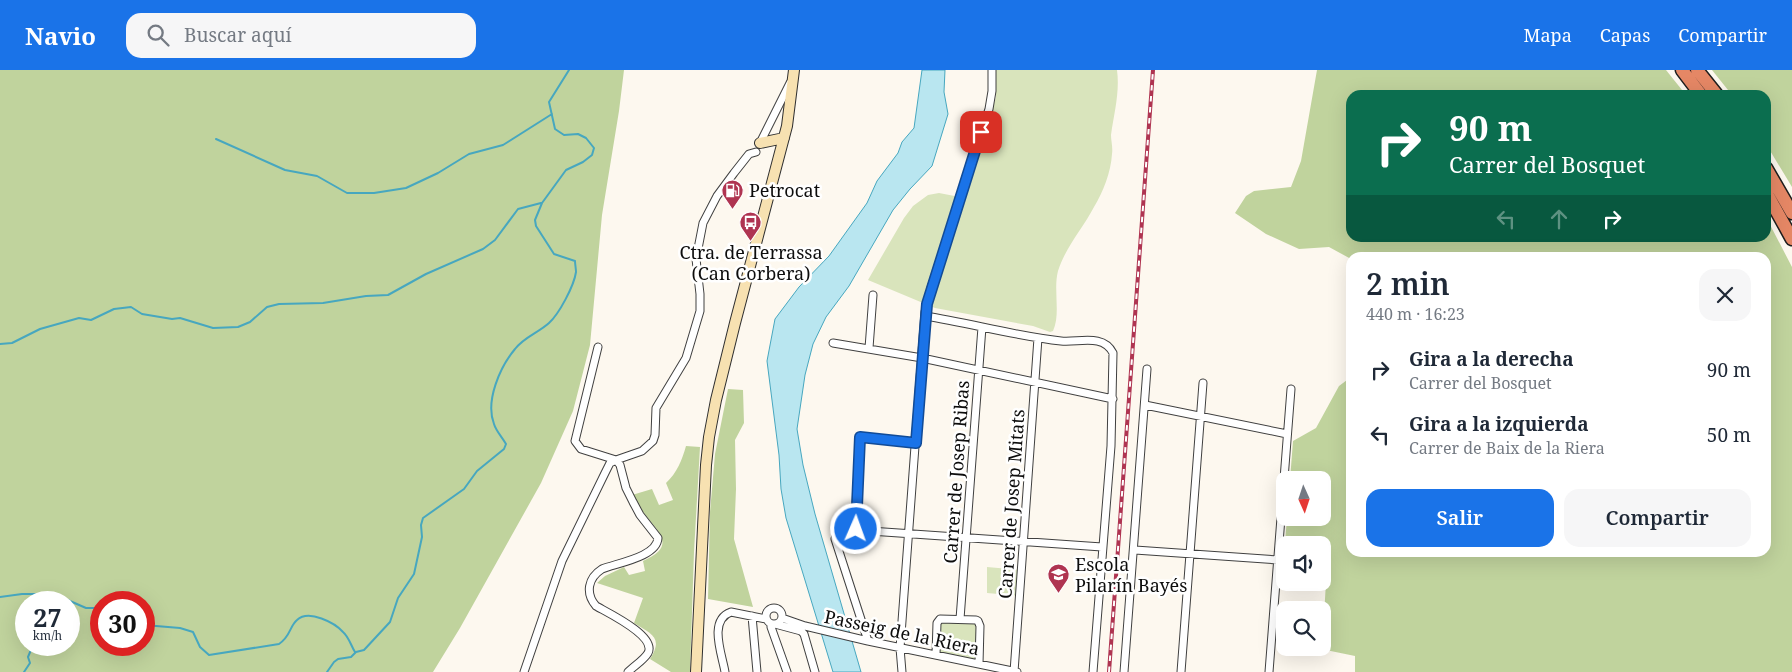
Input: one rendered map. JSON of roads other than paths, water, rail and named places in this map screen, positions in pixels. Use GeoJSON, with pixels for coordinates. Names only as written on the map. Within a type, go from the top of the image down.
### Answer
{"type":"FeatureCollection","features":[{"type":"Feature","properties":{"kind":"highway"},"geometry":{"type":"LineString","coordinates":[[1682,70],[1697,90]]}},
{"type":"Feature","properties":{"kind":"highway"},"geometry":{"type":"LineString","coordinates":[[1697,70],[1713,90]]}},
{"type":"Feature","properties":{"kind":"highway"},"geometry":{"type":"LineString","coordinates":[[1771,177],[1792,213]]}},
{"type":"Feature","properties":{"kind":"highway"},"geometry":{"type":"LineString","coordinates":[[1771,201],[1792,239]]}},
{"type":"Feature","properties":{"kind":"main road"},"geometry":{"type":"LineString","coordinates":[[696,672],[709,437],[735,322],[784,138],[794,72]]}},
{"type":"Feature","properties":{"kind":"main road"},"geometry":{"type":"LineString","coordinates":[[761,146],[784,138]]}},
{"type":"Feature","properties":{"kind":"main road"},"geometry":{"type":"LineString","coordinates":[[761,146],[776,151],[778,159]]}},
{"type":"Feature","properties":{"kind":"street"},"geometry":{"type":"LineString","coordinates":[[902,672],[900,648],[925,314],[931,288],[989,109],[992,91],[992,70]]}},
{"type":"Feature","properties":{"kind":"street"},"geometry":{"type":"LineString","coordinates":[[524,672],[562,561],[610,463],[642,451],[655,438],[656,408],[686,358],[700,311],[696,259],[703,223],[717,196],[734,173],[749,154],[761,146],[794,72]]}},
{"type":"Feature","properties":{"kind":"street"},"geometry":{"type":"LineString","coordinates":[[869,348],[873,295]]}},
{"type":"Feature","properties":{"kind":"street"},"geometry":{"type":"LineString","coordinates":[[925,314],[1038,338],[1061,341],[1097,341],[1108,345],[1113,353],[1111,446],[1093,672]]}},
{"type":"Feature","properties":{"kind":"street","name":"Carrer de Josep Ribas"},"geometry":{"type":"LineString","coordinates":[[960,618],[982,327]]}},
{"type":"Feature","properties":{"kind":"street","name":"Carrer de Josep Mitats"},"geometry":{"type":"LineString","coordinates":[[1015,672],[1038,338]]}},
{"type":"Feature","properties":{"kind":"street"},"geometry":{"type":"LineString","coordinates":[[833,343],[922,358],[1113,399]]}},
{"type":"Feature","properties":{"kind":"street"},"geometry":{"type":"LineString","coordinates":[[598,347],[575,441],[581,449],[616,460],[620,465],[626,488],[633,502],[643,520],[658,538],[657,545],[651,551],[596,573],[589,587],[592,600],[596,606],[641,633],[647,640],[649,645],[648,653],[628,672]]}},
{"type":"Feature","properties":{"kind":"street"},"geometry":{"type":"LineString","coordinates":[[1124,672],[1147,369]]}},
{"type":"Feature","properties":{"kind":"street"},"geometry":{"type":"LineString","coordinates":[[1182,672],[1203,383]]}},
{"type":"Feature","properties":{"kind":"street"},"geometry":{"type":"LineString","coordinates":[[1280,536],[1291,389]]}},
{"type":"Feature","properties":{"kind":"street"},"geometry":{"type":"LineString","coordinates":[[1145,405],[1287,434]]}},
{"type":"Feature","properties":{"kind":"street"},"geometry":{"type":"LineString","coordinates":[[856,529],[860,437],[916,443]]}},
{"type":"Feature","properties":{"kind":"street"},"geometry":{"type":"LineString","coordinates":[[864,640],[835,539],[837,532],[841,530],[856,529],[1102,547]]}},
{"type":"Feature","properties":{"kind":"street"},"geometry":{"type":"LineString","coordinates":[[1134,550],[1276,560]]}},
{"type":"Feature","properties":{"kind":"street"},"geometry":{"type":"LineString","coordinates":[[1269,672],[1276,585]]}},
{"type":"Feature","properties":{"kind":"street"},"geometry":{"type":"LineString","coordinates":[[771,622],[782,618],[781,612],[773,607],[767,610],[766,614],[771,622],[771,627],[787,672]]}},
{"type":"Feature","properties":{"kind":"street"},"geometry":{"type":"LineString","coordinates":[[725,672],[718,634],[720,621],[725,614],[731,612],[752,616],[801,631],[804,634],[815,672]]}},
{"type":"Feature","properties":{"kind":"street"},"geometry":{"type":"LineString","coordinates":[[752,616],[758,672]]}},
{"type":"Feature","properties":{"kind":"street","name":"Passeig de la Riera"},"geometry":{"type":"LineString","coordinates":[[782,618],[805,626],[864,640],[1015,672]]}},
{"type":"Feature","properties":{"kind":"street"},"geometry":{"type":"LineString","coordinates":[[936,655],[938,621],[943,618],[976,620],[980,623],[979,664]]}},
{"type":"Feature","properties":{"kind":"water"},"geometry":{"type":"Polygon","coordinates":[[[922,70],[945,70],[944,92],[948,114],[932,166],[893,210],[849,286],[826,317],[813,344],[805,375],[797,429],[803,465],[815,514],[861,672],[833,672],[786,518],[767,361],[775,319],[799,287],[829,256],[867,203],[877,181],[898,153],[902,142],[914,128],[922,70]]]}},
{"type":"Feature","properties":{"kind":"waterway"},"geometry":{"type":"LineString","coordinates":[[327,672],[338,659],[351,657],[356,652],[364,650],[390,622],[398,598],[414,574],[422,537],[421,525],[423,518],[464,489],[477,471],[504,449],[506,444],[494,424],[491,405],[499,375],[509,356],[519,345],[553,319],[572,285],[576,272],[575,261],[554,254],[536,226],[535,220],[542,203],[566,170],[583,162],[592,155],[594,148],[586,138],[578,134],[564,135],[555,129],[549,102],[569,70]]}},
{"type":"Feature","properties":{"kind":"waterway"},"geometry":{"type":"LineString","coordinates":[[216,139],[285,170],[317,176],[347,193],[374,193],[406,188],[438,173],[469,154],[503,145],[552,114]]}},
{"type":"Feature","properties":{"kind":"waterway"},"geometry":{"type":"LineString","coordinates":[[0,344],[12,343],[40,329],[79,318],[91,320],[114,309],[131,307],[142,314],[172,319],[180,318],[213,328],[238,327],[250,322],[267,307],[279,304],[323,303],[366,296],[388,295],[426,274],[483,249],[495,240],[518,209],[541,203]]}},
{"type":"Feature","properties":{"kind":"waterway"},"geometry":{"type":"LineString","coordinates":[[0,597],[22,594],[54,594],[90,608]]}},
{"type":"Feature","properties":{"kind":"waterway"},"geometry":{"type":"LineString","coordinates":[[155,626],[180,628],[193,632],[200,647],[209,655],[279,644],[286,638],[297,620],[308,616],[322,618],[339,628],[347,636],[355,652]]}},
{"type":"Feature","properties":{"kind":"waterway"},"geometry":{"type":"LineString","coordinates":[[24,672],[30,663],[28,656]]}},
{"type":"Feature","properties":{"kind":"railway"},"geometry":{"type":"LineString","coordinates":[[1109,672],[1153,70]]}},
{"type":"Feature","properties":{"kind":"place","name":"Petrocat"},"geometry":{"type":"Point","coordinates":[733,209]}},
{"type":"Feature","properties":{"kind":"place","name":"Ctra. de Terrassa (Can Corbera)"},"geometry":{"type":"Point","coordinates":[751,241]}},
{"type":"Feature","properties":{"kind":"place","name":"Escola Pilarín Bayés"},"geometry":{"type":"Point","coordinates":[1059,593]}}]}
